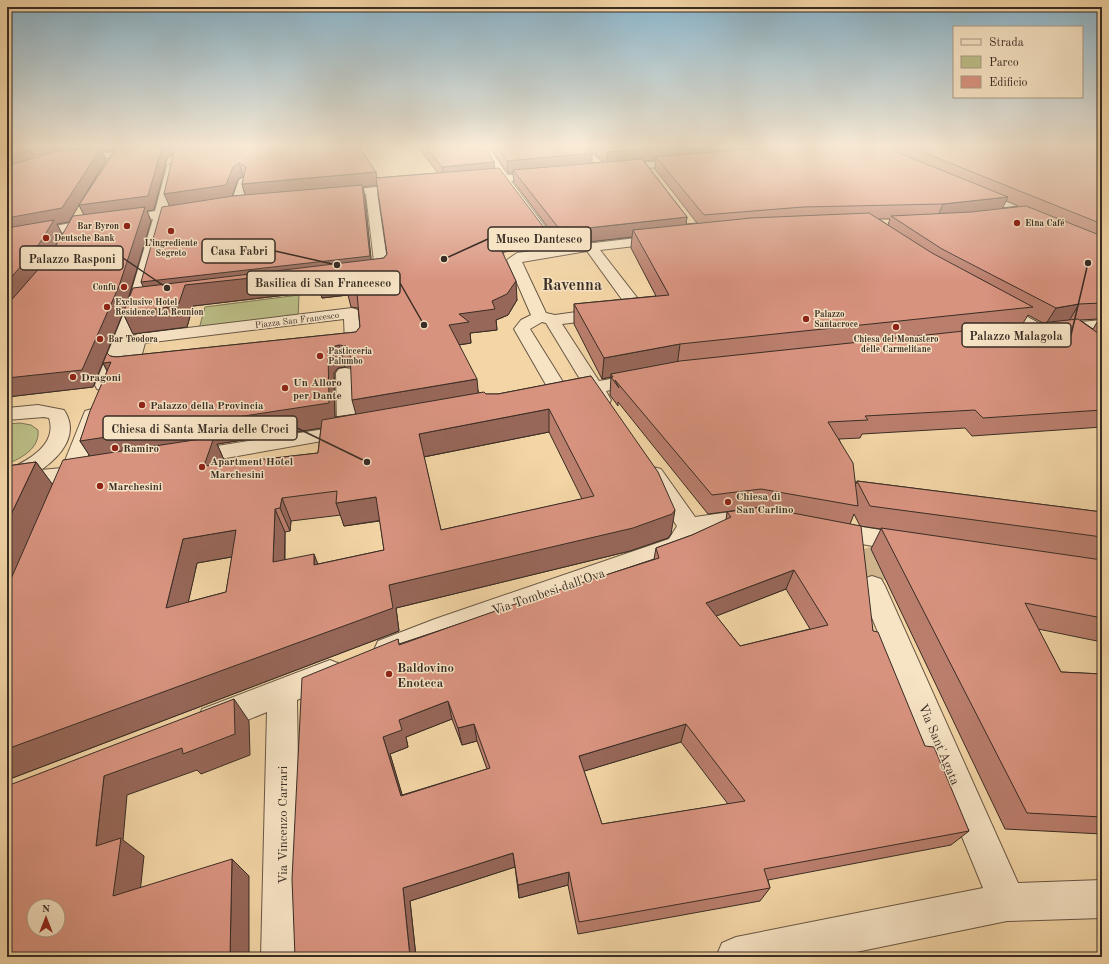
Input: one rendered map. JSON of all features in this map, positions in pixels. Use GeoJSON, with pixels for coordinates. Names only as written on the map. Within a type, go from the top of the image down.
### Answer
{"type":"FeatureCollection","features":[{"type":"Feature","properties":{"kind":"street"},"geometry":{"type":"LineString","coordinates":[[58,504],[114,358],[143,302],[166,192]]}},
{"type":"Feature","properties":{"kind":"street"},"geometry":{"type":"LineString","coordinates":[[239,192],[233,204],[252,202]]}},
{"type":"Feature","properties":{"kind":"street"},"geometry":{"type":"LineString","coordinates":[[324,195],[352,192]]}},
{"type":"Feature","properties":{"kind":"street"},"geometry":{"type":"LineString","coordinates":[[352,277],[382,273],[371,192]]}},
{"type":"Feature","properties":{"kind":"street"},"geometry":{"type":"LineString","coordinates":[[513,192],[556,251]]}},
{"type":"Feature","properties":{"kind":"street"},"geometry":{"type":"LineString","coordinates":[[971,192],[1020,214],[1050,225],[972,192]]}},
{"type":"Feature","properties":{"kind":"street"},"geometry":{"type":"LineString","coordinates":[[7,239],[76,226],[199,208]]}},
{"type":"Feature","properties":{"kind":"street"},"geometry":{"type":"LineString","coordinates":[[66,243],[83,213]]}},
{"type":"Feature","properties":{"kind":"street"},"geometry":{"type":"LineString","coordinates":[[1001,217],[1020,214]]}},
{"type":"Feature","properties":{"kind":"street"},"geometry":{"type":"LineString","coordinates":[[612,414],[586,389],[554,324],[547,318],[514,260],[522,256],[556,251],[673,238]]}},
{"type":"Feature","properties":{"kind":"street"},"geometry":{"type":"LineString","coordinates":[[586,389],[556,386],[522,329],[524,326],[547,318],[628,311],[633,308],[634,304],[591,248]]}},
{"type":"Feature","properties":{"kind":"street"},"geometry":{"type":"LineString","coordinates":[[989,300],[1042,331]]}},
{"type":"Feature","properties":{"kind":"street","name":"Piazza San Francesco"},"geometry":{"type":"LineString","coordinates":[[352,313],[354,348],[344,360],[128,372],[138,339],[352,313]]}},
{"type":"Feature","properties":{"kind":"street"},"geometry":{"type":"LineString","coordinates":[[1018,334],[1102,325]]}},
{"type":"Feature","properties":{"kind":"street"},"geometry":{"type":"LineString","coordinates":[[1069,328],[1091,344]]}},
{"type":"Feature","properties":{"kind":"street"},"geometry":{"type":"LineString","coordinates":[[114,358],[133,356]]}},
{"type":"Feature","properties":{"kind":"street"},"geometry":{"type":"LineString","coordinates":[[344,360],[347,432]]}},
{"type":"Feature","properties":{"kind":"street"},"geometry":{"type":"LineString","coordinates":[[540,398],[654,376]]}},
{"type":"Feature","properties":{"kind":"street"},"geometry":{"type":"LineString","coordinates":[[7,414],[37,410],[49,412],[57,414],[62,427],[60,435],[48,454],[38,463],[8,480]]}},
{"type":"Feature","properties":{"kind":"street"},"geometry":{"type":"LineString","coordinates":[[174,460],[370,428]]}},
{"type":"Feature","properties":{"kind":"street"},"geometry":{"type":"LineString","coordinates":[[644,460],[689,526],[754,517],[770,520]]}},
{"type":"Feature","properties":{"kind":"street"},"geometry":{"type":"LineString","coordinates":[[8,480],[103,471]]}},
{"type":"Feature","properties":{"kind":"street","name":"Via Tombesi dall'Ova"},"geometry":{"type":"LineString","coordinates":[[186,729],[435,631],[678,546],[689,526]]}},
{"type":"Feature","properties":{"kind":"street"},"geometry":{"type":"LineString","coordinates":[[809,527],[863,543],[924,546]]}},
{"type":"Feature","properties":{"kind":"street","name":"Via Sant'Agata"},"geometry":{"type":"LineString","coordinates":[[872,586],[1007,902]]}},
{"type":"Feature","properties":{"kind":"street","name":"Via Vincenzo Carrari"},"geometry":{"type":"LineString","coordinates":[[281,957],[282,692]]}},
{"type":"Feature","properties":{"kind":"street"},"geometry":{"type":"LineString","coordinates":[[736,957],[1007,902],[1102,899]]}},
{"type":"Feature","properties":{"kind":"green space"},"geometry":{"type":"Polygon","coordinates":[[[299,295],[298,318],[199,329],[205,307],[299,295]]]}},
{"type":"Feature","properties":{"kind":"green space"},"geometry":{"type":"Polygon","coordinates":[[[20,423],[31,425],[38,430],[38,436],[29,452],[7,464],[7,424],[20,423]]]}},
{"type":"Feature","properties":{"kind":"building"},"geometry":{"type":"Polygon","coordinates":[[[7,192],[72,192],[62,208],[7,218],[7,192]]]}},
{"type":"Feature","properties":{"kind":"building"},"geometry":{"type":"Polygon","coordinates":[[[88,192],[149,192],[148,196],[79,205],[88,192]]]}},
{"type":"Feature","properties":{"kind":"building"},"geometry":{"type":"Polygon","coordinates":[[[164,192],[178,192],[164,194],[164,192]]]}},
{"type":"Feature","properties":{"kind":"building"},"geometry":{"type":"Polygon","coordinates":[[[280,192],[363,192],[370,256],[141,282],[162,207],[233,196],[280,192]]]}},
{"type":"Feature","properties":{"kind":"building"},"geometry":{"type":"Polygon","coordinates":[[[378,192],[517,192],[545,229],[494,235],[516,281],[507,294],[492,301],[495,309],[459,314],[469,322],[449,325],[477,379],[352,400],[350,351],[346,346],[339,345],[332,347],[328,351],[329,403],[80,441],[90,411],[111,362],[103,363],[107,353],[110,356],[116,357],[356,332],[360,327],[357,293],[354,288],[346,287],[346,275],[316,278],[317,271],[185,285],[178,306],[123,313],[133,288],[384,258],[387,254],[378,192]]]}},
{"type":"Feature","properties":{"kind":"building"},"geometry":{"type":"Polygon","coordinates":[[[530,192],[668,192],[687,217],[561,231],[530,192]]]}},
{"type":"Feature","properties":{"kind":"building"},"geometry":{"type":"Polygon","coordinates":[[[685,192],[996,192],[1008,197],[943,204],[803,207],[704,215],[685,192]]]}},
{"type":"Feature","properties":{"kind":"building"},"geometry":{"type":"Polygon","coordinates":[[[1022,192],[1102,192],[1102,224],[1022,192]]]}},
{"type":"Feature","properties":{"kind":"building"},"geometry":{"type":"Polygon","coordinates":[[[1026,206],[1102,236],[1102,303],[1079,304],[1056,308],[942,249],[891,216],[971,212],[1026,206]]]}},
{"type":"Feature","properties":{"kind":"building"},"geometry":{"type":"Polygon","coordinates":[[[145,207],[119,286],[82,370],[7,378],[7,305],[50,256],[73,216],[145,207]]]}},
{"type":"Feature","properties":{"kind":"building"},"geometry":{"type":"Polygon","coordinates":[[[869,213],[932,253],[1033,307],[680,344],[604,358],[574,304],[669,295],[633,230],[751,218],[869,213]]]}},
{"type":"Feature","properties":{"kind":"building"},"geometry":{"type":"Polygon","coordinates":[[[54,220],[36,249],[7,282],[7,228],[54,220]]]}},
{"type":"Feature","properties":{"kind":"building"},"geometry":{"type":"Polygon","coordinates":[[[1078,319],[1102,336],[1102,410],[983,418],[975,410],[865,416],[868,420],[828,422],[853,463],[858,506],[761,489],[712,495],[611,377],[613,377],[611,374],[680,361],[1078,319]]]}},
{"type":"Feature","properties":{"kind":"building"},"geometry":{"type":"Polygon","coordinates":[[[591,376],[658,472],[675,510],[672,514],[633,528],[389,585],[393,608],[7,749],[7,588],[63,460],[214,437],[204,466],[318,453],[322,420],[484,392],[486,394],[498,394],[591,376]],[[549,409],[419,434],[441,530],[594,496],[549,409]],[[337,491],[282,498],[280,508],[275,509],[273,562],[314,554],[314,565],[384,550],[376,497],[336,503],[337,491]],[[236,530],[183,539],[166,608],[226,592],[236,530]]]}},
{"type":"Feature","properties":{"kind":"building"},"geometry":{"type":"Polygon","coordinates":[[[36,462],[7,523],[7,466],[36,462]]]}},
{"type":"Feature","properties":{"kind":"building"},"geometry":{"type":"Polygon","coordinates":[[[857,481],[1102,512],[1102,537],[870,506],[857,481]]]}},
{"type":"Feature","properties":{"kind":"building"},"geometry":{"type":"Polygon","coordinates":[[[761,507],[861,526],[873,631],[878,632],[925,746],[934,747],[969,831],[764,869],[770,888],[579,922],[569,872],[518,885],[513,853],[403,888],[410,957],[295,957],[292,879],[302,678],[398,639],[399,645],[518,603],[659,558],[656,548],[692,535],[731,517],[727,512],[761,507]],[[794,570],[706,603],[740,646],[828,625],[794,570]],[[448,701],[399,720],[402,730],[383,737],[401,796],[490,768],[474,724],[458,728],[448,701]],[[686,724],[579,756],[602,824],[745,801],[686,724]]]}},
{"type":"Feature","properties":{"kind":"building"},"geometry":{"type":"Polygon","coordinates":[[[881,528],[1102,560],[1102,618],[1025,603],[1061,672],[1102,674],[1102,817],[1027,813],[881,528]]]}},
{"type":"Feature","properties":{"kind":"building"},"geometry":{"type":"Polygon","coordinates":[[[234,699],[235,734],[183,754],[182,748],[104,776],[96,846],[121,838],[113,896],[232,859],[230,957],[7,957],[7,786],[234,699]]]}},
{"type":"Feature","properties":{"kind":"tunnel"},"geometry":{"type":"LineString","coordinates":[[863,549],[865,557]]}},
{"type":"Feature","properties":{"kind":"tunnel"},"geometry":{"type":"LineString","coordinates":[[865,556],[872,586]]}},
{"type":"Feature","properties":{"kind":"place","name":"Etna Café"},"geometry":{"type":"Point","coordinates":[1017,223]}},
{"type":"Feature","properties":{"kind":"place","name":"Bar Byron"},"geometry":{"type":"Point","coordinates":[127,226]}},
{"type":"Feature","properties":{"kind":"place","name":"L’ingrediente Segreto"},"geometry":{"type":"Point","coordinates":[171,231]}},
{"type":"Feature","properties":{"kind":"place","name":"Deutsche Bank"},"geometry":{"type":"Point","coordinates":[46,238]}},
{"type":"Feature","properties":{"kind":"place","name":"Museo Dantesco"},"geometry":{"type":"Point","coordinates":[444,259]}},
{"type":"Feature","properties":{"kind":"place","name":"Palazzo Malagola"},"geometry":{"type":"Point","coordinates":[1088,263]}},
{"type":"Feature","properties":{"kind":"place","name":"Casa Fabri"},"geometry":{"type":"Point","coordinates":[337,265]}},
{"type":"Feature","properties":{"kind":"place","name":"Confu"},"geometry":{"type":"Point","coordinates":[124,287]}},
{"type":"Feature","properties":{"kind":"place","name":"Palazzo Rasponi"},"geometry":{"type":"Point","coordinates":[167,288]}},
{"type":"Feature","properties":{"kind":"place","name":"Exclusive Hotel Residence La Reunion"},"geometry":{"type":"Point","coordinates":[107,307]}},
{"type":"Feature","properties":{"kind":"place","name":"Palazzo Santacroce"},"geometry":{"type":"Point","coordinates":[806,319]}},
{"type":"Feature","properties":{"kind":"place","name":"Basilica di San Francesco"},"geometry":{"type":"Point","coordinates":[424,325]}},
{"type":"Feature","properties":{"kind":"place","name":"Chiesa del Monastero delle Carmelitane"},"geometry":{"type":"Point","coordinates":[896,327]}},
{"type":"Feature","properties":{"kind":"place","name":"Bar Teodora"},"geometry":{"type":"Point","coordinates":[100,339]}},
{"type":"Feature","properties":{"kind":"place","name":"Pasticceria Palumbo"},"geometry":{"type":"Point","coordinates":[320,356]}},
{"type":"Feature","properties":{"kind":"place","name":"Dragoni"},"geometry":{"type":"Point","coordinates":[73,377]}},
{"type":"Feature","properties":{"kind":"place","name":"Un Alloro per Dante"},"geometry":{"type":"Point","coordinates":[285,388]}},
{"type":"Feature","properties":{"kind":"place","name":"Palazzo della Provincia"},"geometry":{"type":"Point","coordinates":[142,405]}},
{"type":"Feature","properties":{"kind":"place","name":"Ramiro"},"geometry":{"type":"Point","coordinates":[115,448]}},
{"type":"Feature","properties":{"kind":"place","name":"Chiesa di Santa Maria delle Croci"},"geometry":{"type":"Point","coordinates":[367,462]}},
{"type":"Feature","properties":{"kind":"place","name":"Apartment Hotel Marchesini"},"geometry":{"type":"Point","coordinates":[202,467]}},
{"type":"Feature","properties":{"kind":"place","name":"Marchesini"},"geometry":{"type":"Point","coordinates":[100,486]}},
{"type":"Feature","properties":{"kind":"place","name":"Chiesa di San Carlino"},"geometry":{"type":"Point","coordinates":[728,502]}},
{"type":"Feature","properties":{"kind":"place","name":"Baldovino Enoteca"},"geometry":{"type":"Point","coordinates":[389,674]}},
{"type":"Feature","properties":{"kind":"district","name":"Ravenna"},"geometry":{"type":"Point","coordinates":[572,284]}}]}
